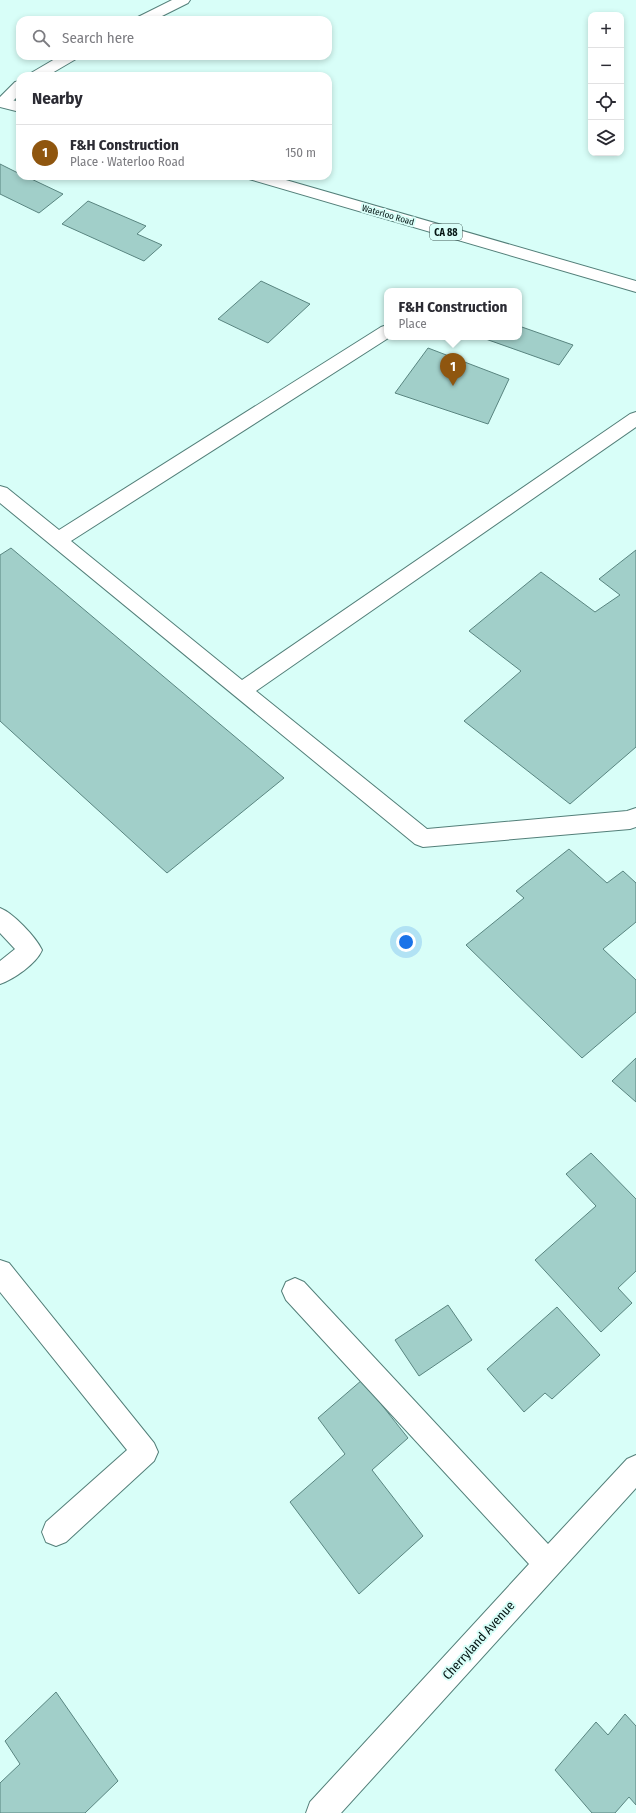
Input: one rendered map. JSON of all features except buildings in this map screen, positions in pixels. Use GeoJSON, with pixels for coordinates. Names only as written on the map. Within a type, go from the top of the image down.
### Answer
{"type":"FeatureCollection","features":[{"type":"Feature","properties":{"kind":"main road"},"geometry":{"type":"LineString","coordinates":[[151,16],[183,0]]}},
{"type":"Feature","properties":{"kind":"main road"},"geometry":{"type":"LineString","coordinates":[[43,72],[64,60]]}},
{"type":"Feature","properties":{"kind":"main road"},"geometry":{"type":"LineString","coordinates":[[2,102],[16,89]]}},
{"type":"Feature","properties":{"kind":"main road"},"geometry":{"type":"LineString","coordinates":[[2,102],[16,106]]}},
{"type":"Feature","properties":{"kind":"main road","name":"Waterloo Road"},"geometry":{"type":"LineString","coordinates":[[269,180],[635,286]]}},
{"type":"Feature","properties":{"kind":"main road"},"geometry":{"type":"LineString","coordinates":[[58,540],[384,333]]}},
{"type":"Feature","properties":{"kind":"main road"},"geometry":{"type":"LineString","coordinates":[[241,691],[636,418]]}},
{"type":"Feature","properties":{"kind":"main road"},"geometry":{"type":"LineString","coordinates":[[0,493],[423,838],[630,820],[636,817]]}},
{"type":"Feature","properties":{"kind":"main road"},"geometry":{"type":"LineString","coordinates":[[0,918],[31,950],[0,974]]}},
{"type":"Feature","properties":{"kind":"main road"},"geometry":{"type":"LineString","coordinates":[[0,1272],[145,1452],[56,1532]]}},
{"type":"Feature","properties":{"kind":"main road"},"geometry":{"type":"LineString","coordinates":[[295,1291],[548,1564]]}},
{"type":"Feature","properties":{"kind":"main road","name":"Cherryland Avenue"},"geometry":{"type":"LineString","coordinates":[[321,1813],[636,1468]]}},
{"type":"Feature","properties":{"kind":"place","name":"F&H Construction"},"geometry":{"type":"Point","coordinates":[453,386]}}]}
